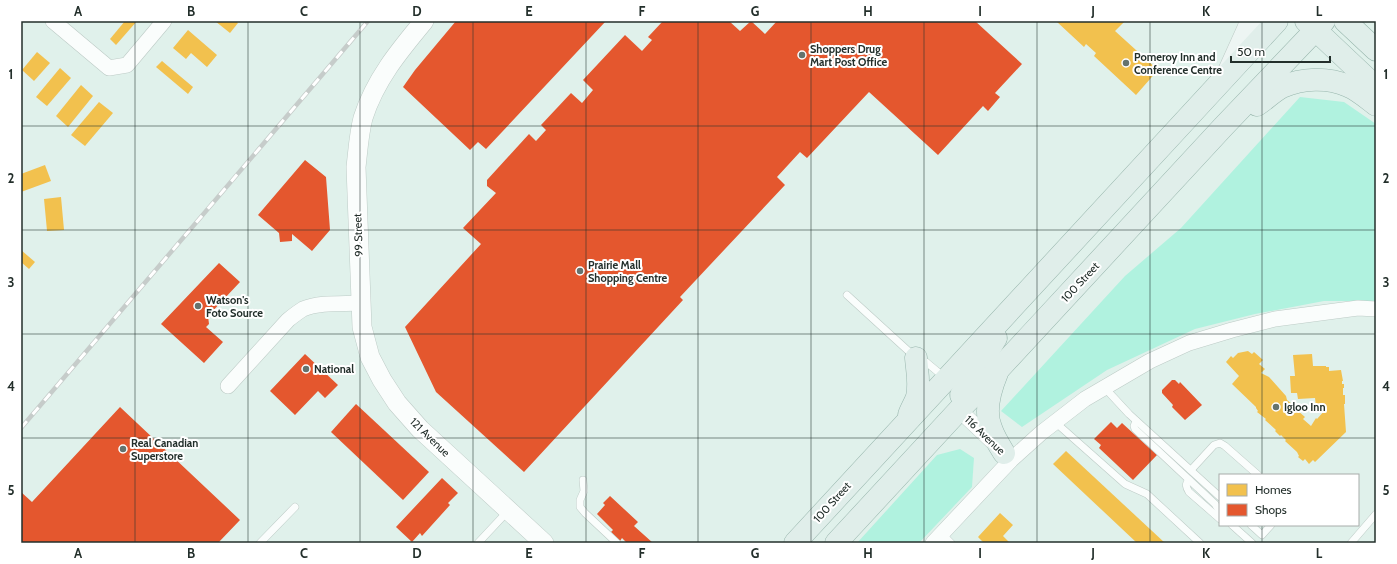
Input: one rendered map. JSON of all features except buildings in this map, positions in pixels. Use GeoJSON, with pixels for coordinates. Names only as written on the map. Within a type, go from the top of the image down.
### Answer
{"type":"FeatureCollection","features":[{"type":"Feature","properties":{"kind":"main road"},"geometry":{"type":"LineString","coordinates":[[1229,72],[1250,21]]}},
{"type":"Feature","properties":{"kind":"main road","name":"100 Street"},"geometry":{"type":"LineString","coordinates":[[795,543],[1023,294],[1277,21]]}},
{"type":"Feature","properties":{"kind":"main road"},"geometry":{"type":"LineString","coordinates":[[1344,21],[1376,50]]}},
{"type":"Feature","properties":{"kind":"main road"},"geometry":{"type":"LineString","coordinates":[[1315,24],[1376,87]]}},
{"type":"Feature","properties":{"kind":"main road","name":"100 Street"},"geometry":{"type":"LineString","coordinates":[[836,543],[998,370],[1315,24]]}},
{"type":"Feature","properties":{"kind":"main road"},"geometry":{"type":"LineString","coordinates":[[1222,127],[1282,88],[1293,83],[1306,80],[1319,79],[1334,81],[1348,86],[1376,105]]}},
{"type":"Feature","properties":{"kind":"main road"},"geometry":{"type":"LineString","coordinates":[[959,410],[961,396],[964,389],[1023,294]]}},
{"type":"Feature","properties":{"kind":"main road"},"geometry":{"type":"LineString","coordinates":[[906,422],[916,398],[918,372],[916,358]]}},
{"type":"Feature","properties":{"kind":"main road"},"geometry":{"type":"LineString","coordinates":[[998,370],[990,398],[988,418],[990,428],[1008,456]]}},
{"type":"Feature","properties":{"kind":"main road"},"geometry":{"type":"LineString","coordinates":[[872,505],[944,405],[945,379]]}},
{"type":"Feature","properties":{"kind":"street"},"geometry":{"type":"LineString","coordinates":[[53,21],[110,68],[127,65],[164,21]]}},
{"type":"Feature","properties":{"kind":"street","name":"99 Street"},"geometry":{"type":"LineString","coordinates":[[360,303],[356,167],[363,118],[373,92],[384,72],[396,53],[424,21]]}},
{"type":"Feature","properties":{"kind":"street"},"geometry":{"type":"LineString","coordinates":[[228,386],[295,314],[315,306],[360,303]]}},
{"type":"Feature","properties":{"kind":"street","name":"121 Avenue"},"geometry":{"type":"LineString","coordinates":[[360,303],[362,327],[370,357],[382,380],[397,403],[420,429],[544,543]]}},
{"type":"Feature","properties":{"kind":"street"},"geometry":{"type":"LineString","coordinates":[[942,540],[1008,456],[1085,399],[1150,361],[1189,343],[1275,319],[1358,308],[1376,309]]}},
{"type":"Feature","properties":{"kind":"street","name":"116 Avenue"},"geometry":{"type":"LineString","coordinates":[[959,410],[1008,456]]}},
{"type":"Feature","properties":{"kind":"lane"},"geometry":{"type":"LineString","coordinates":[[847,294],[916,358],[926,362],[945,379]]}},
{"type":"Feature","properties":{"kind":"lane"},"geometry":{"type":"LineString","coordinates":[[1104,387],[1136,421],[1219,496]]}},
{"type":"Feature","properties":{"kind":"lane"},"geometry":{"type":"LineString","coordinates":[[1136,421],[1134,426],[1136,429],[1215,504],[1219,510]]}},
{"type":"Feature","properties":{"kind":"lane"},"geometry":{"type":"LineString","coordinates":[[1055,422],[1125,484],[1147,494],[1200,543]]}},
{"type":"Feature","properties":{"kind":"lane"},"geometry":{"type":"LineString","coordinates":[[1191,470],[1214,445],[1220,443],[1257,474]]}},
{"type":"Feature","properties":{"kind":"lane"},"geometry":{"type":"LineString","coordinates":[[583,480],[584,490],[580,500],[580,507],[617,543]]}},
{"type":"Feature","properties":{"kind":"lane"},"geometry":{"type":"LineString","coordinates":[[1189,480],[1186,483],[1186,488],[1189,492],[1219,518]]}},
{"type":"Feature","properties":{"kind":"lane"},"geometry":{"type":"LineString","coordinates":[[260,543],[295,507]]}},
{"type":"Feature","properties":{"kind":"lane"},"geometry":{"type":"LineString","coordinates":[[478,543],[508,510]]}},
{"type":"Feature","properties":{"kind":"lane"},"geometry":{"type":"LineString","coordinates":[[1352,543],[1376,514]]}},
{"type":"Feature","properties":{"kind":"lane"},"geometry":{"type":"LineString","coordinates":[[1233,526],[1253,543],[1270,526]]}},
{"type":"Feature","properties":{"kind":"lane"},"geometry":{"type":"LineString","coordinates":[[1252,526],[1262,535]]}},
{"type":"Feature","properties":{"kind":"green space"},"geometry":{"type":"Polygon","coordinates":[[[1300,97],[1344,102],[1376,124],[1376,301],[1324,301],[1255,314],[1195,329],[1107,370],[1022,427],[1001,411],[1125,276],[1181,228],[1300,97]]]}},
{"type":"Feature","properties":{"kind":"green space"},"geometry":{"type":"Polygon","coordinates":[[[960,449],[974,458],[972,487],[919,543],[857,543],[937,455],[960,449]]]}},
{"type":"Feature","properties":{"kind":"railway"},"geometry":{"type":"LineString","coordinates":[[21,428],[368,21]]}},
{"type":"Feature","properties":{"kind":"place","name":"Shoppers Drug Mart Post Office"},"geometry":{"type":"Point","coordinates":[802,55]}},
{"type":"Feature","properties":{"kind":"place","name":"Pomeroy Inn and Conference Centre"},"geometry":{"type":"Point","coordinates":[1126,63]}},
{"type":"Feature","properties":{"kind":"place","name":"Prairie Mall Shopping Centre"},"geometry":{"type":"Point","coordinates":[580,271]}},
{"type":"Feature","properties":{"kind":"place","name":"Watson's Foto Source"},"geometry":{"type":"Point","coordinates":[198,306]}},
{"type":"Feature","properties":{"kind":"place","name":"National"},"geometry":{"type":"Point","coordinates":[306,369]}},
{"type":"Feature","properties":{"kind":"place","name":"Igloo Inn"},"geometry":{"type":"Point","coordinates":[1276,407]}},
{"type":"Feature","properties":{"kind":"place","name":"Real Canadian Superstore"},"geometry":{"type":"Point","coordinates":[123,449]}}]}
